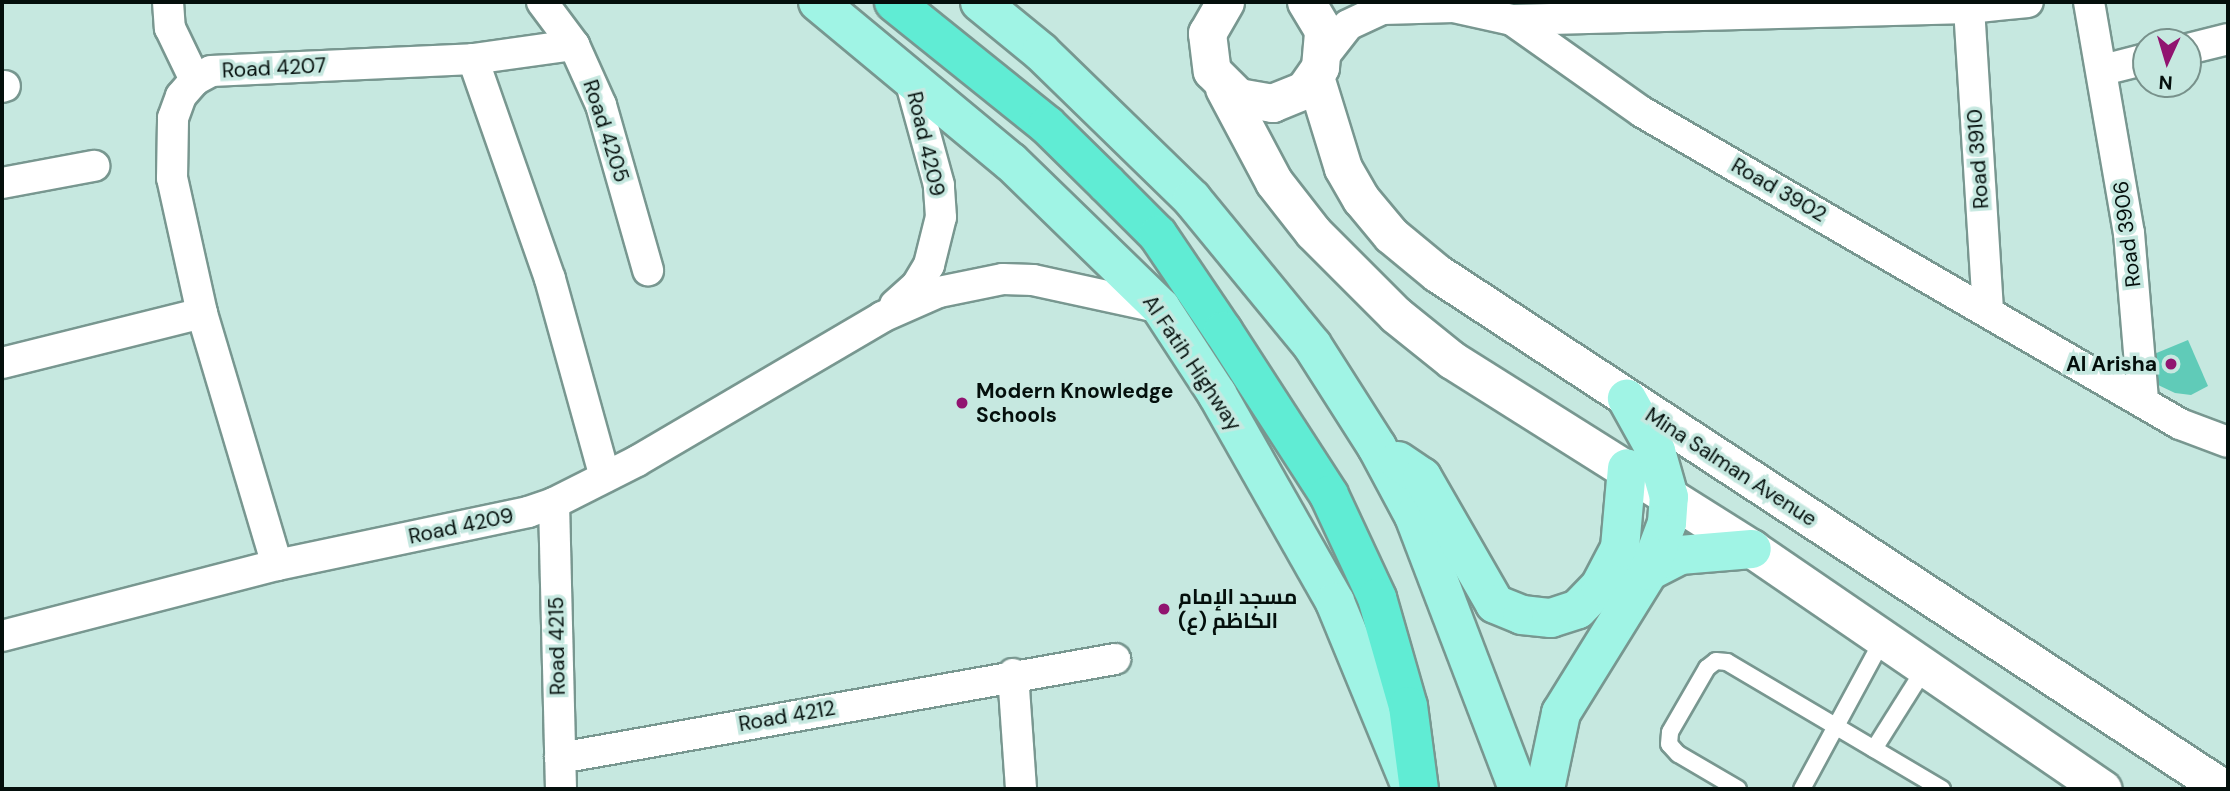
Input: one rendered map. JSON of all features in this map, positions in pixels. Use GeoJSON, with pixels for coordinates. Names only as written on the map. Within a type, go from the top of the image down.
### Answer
{"type":"FeatureCollection","features":[{"type":"Feature","properties":{"kind":"highway"},"geometry":{"type":"LineString","coordinates":[[894,2],[1046,125],[1107,184],[1158,235],[1223,331],[1329,495],[1377,597],[1408,706],[1419,789]]}},
{"type":"Feature","properties":{"kind":"main road","name":"Al Fatih Highway"},"geometry":{"type":"LineString","coordinates":[[818,2],[1011,162],[1161,308],[1217,394],[1335,602],[1412,789]]}},
{"type":"Feature","properties":{"kind":"main road"},"geometry":{"type":"LineString","coordinates":[[980,2],[1041,52],[1192,199],[1312,345],[1377,447],[1414,516],[1450,601],[1518,789]]}},
{"type":"Feature","properties":{"kind":"main road"},"geometry":{"type":"LineString","coordinates":[[1545,789],[1561,713],[1649,571],[1667,523],[1669,497],[1656,451],[1627,399]]}},
{"type":"Feature","properties":{"kind":"main road"},"geometry":{"type":"LineString","coordinates":[[1377,447],[1422,477],[1495,604],[1522,615],[1551,618],[1577,609],[1592,594],[1620,548],[1627,468]]}},
{"type":"Feature","properties":{"kind":"main road"},"geometry":{"type":"LineString","coordinates":[[1649,571],[1680,555],[1752,549]]}},
{"type":"Feature","properties":{"kind":"street"},"geometry":{"type":"LineString","coordinates":[[168,2],[170,28],[195,80]]}},
{"type":"Feature","properties":{"kind":"street","name":"Road 4205"},"geometry":{"type":"LineString","coordinates":[[542,2],[574,44],[601,106],[648,270]]}},
{"type":"Feature","properties":{"kind":"street","name":"Mina Salman Avenue"},"geometry":{"type":"LineString","coordinates":[[1306,2],[1323,30],[1320,66],[1343,168],[1361,199],[1391,235],[1448,281],[2224,789]]}},
{"type":"Feature","properties":{"kind":"street"},"geometry":{"type":"LineString","coordinates":[[1503,12],[1969,8],[2028,2]]}},
{"type":"Feature","properties":{"kind":"street","name":"Road 3906"},"geometry":{"type":"LineString","coordinates":[[2089,2],[2103,70],[2129,233],[2143,399]]}},
{"type":"Feature","properties":{"kind":"street"},"geometry":{"type":"LineString","coordinates":[[1218,6],[1206,53],[1212,71],[1224,88],[1274,181],[1297,212],[1396,315],[1452,360],[1752,549],[2103,789]]}},
{"type":"Feature","properties":{"kind":"street","name":"Road 3902"},"geometry":{"type":"LineString","coordinates":[[1320,66],[1348,25],[1383,9],[1454,8],[1503,12],[1642,111],[2224,447]]}},
{"type":"Feature","properties":{"kind":"street","name":"Road 3910"},"geometry":{"type":"LineString","coordinates":[[1969,8],[1988,310]]}},
{"type":"Feature","properties":{"kind":"street"},"geometry":{"type":"LineString","coordinates":[[2202,46],[2228,39]]}},
{"type":"Feature","properties":{"kind":"street","name":"Road 4207"},"geometry":{"type":"LineString","coordinates":[[276,565],[202,313],[170,158],[173,118],[181,96],[195,80],[212,71],[473,59],[574,44]]}},
{"type":"Feature","properties":{"kind":"street"},"geometry":{"type":"LineString","coordinates":[[473,59],[550,279],[605,477]]}},
{"type":"Feature","properties":{"kind":"street"},"geometry":{"type":"LineString","coordinates":[[2103,70],[2132,63]]}},
{"type":"Feature","properties":{"kind":"street"},"geometry":{"type":"LineString","coordinates":[[1224,88],[1238,97],[1272,103],[1289,99],[1320,66]]}},
{"type":"Feature","properties":{"kind":"street","name":"Road 4209"},"geometry":{"type":"LineString","coordinates":[[882,317],[917,285],[938,241],[939,185],[909,76]]}},
{"type":"Feature","properties":{"kind":"street"},"geometry":{"type":"LineString","coordinates":[[2,183],[94,166]]}},
{"type":"Feature","properties":{"kind":"street","name":"Road 4209"},"geometry":{"type":"LineString","coordinates":[[2,636],[276,565],[528,512],[554,503],[605,477],[882,317],[939,292],[1003,279],[1068,285],[1161,308]]}},
{"type":"Feature","properties":{"kind":"street"},"geometry":{"type":"LineString","coordinates":[[2,363],[202,313]]}},
{"type":"Feature","properties":{"kind":"street","name":"Road 4215"},"geometry":{"type":"LineString","coordinates":[[554,503],[561,789]]}},
{"type":"Feature","properties":{"kind":"street","name":"Road 4212"},"geometry":{"type":"LineString","coordinates":[[560,758],[1013,674],[1115,659]]}},
{"type":"Feature","properties":{"kind":"street"},"geometry":{"type":"LineString","coordinates":[[1013,674],[1021,789]]}},
{"type":"Feature","properties":{"kind":"lane"},"geometry":{"type":"LineString","coordinates":[[1802,789],[1883,639]]}},
{"type":"Feature","properties":{"kind":"lane"},"geometry":{"type":"LineString","coordinates":[[1738,789],[1678,754],[1669,744],[1670,732],[1707,668],[1716,661],[1727,662],[1833,729],[1874,749],[1942,789]]}},
{"type":"Feature","properties":{"kind":"lane"},"geometry":{"type":"LineString","coordinates":[[1874,749],[1925,668]]}},
{"type":"Feature","properties":{"kind":"building","name":"Al Arisha"},"geometry":{"type":"Polygon","coordinates":[[[2188,340],[2208,386],[2191,395],[2175,393],[2156,384],[2142,359],[2188,340]]]}},
{"type":"Feature","properties":{"kind":"place","name":"Al Arisha"},"geometry":{"type":"Point","coordinates":[2171,364]}},
{"type":"Feature","properties":{"kind":"place","name":"Modern Knowledge Schools"},"geometry":{"type":"Point","coordinates":[962,403]}},
{"type":"Feature","properties":{"kind":"place","name":"مسجد الإمام الكاظم (ع)"},"geometry":{"type":"Point","coordinates":[1164,609]}}]}
